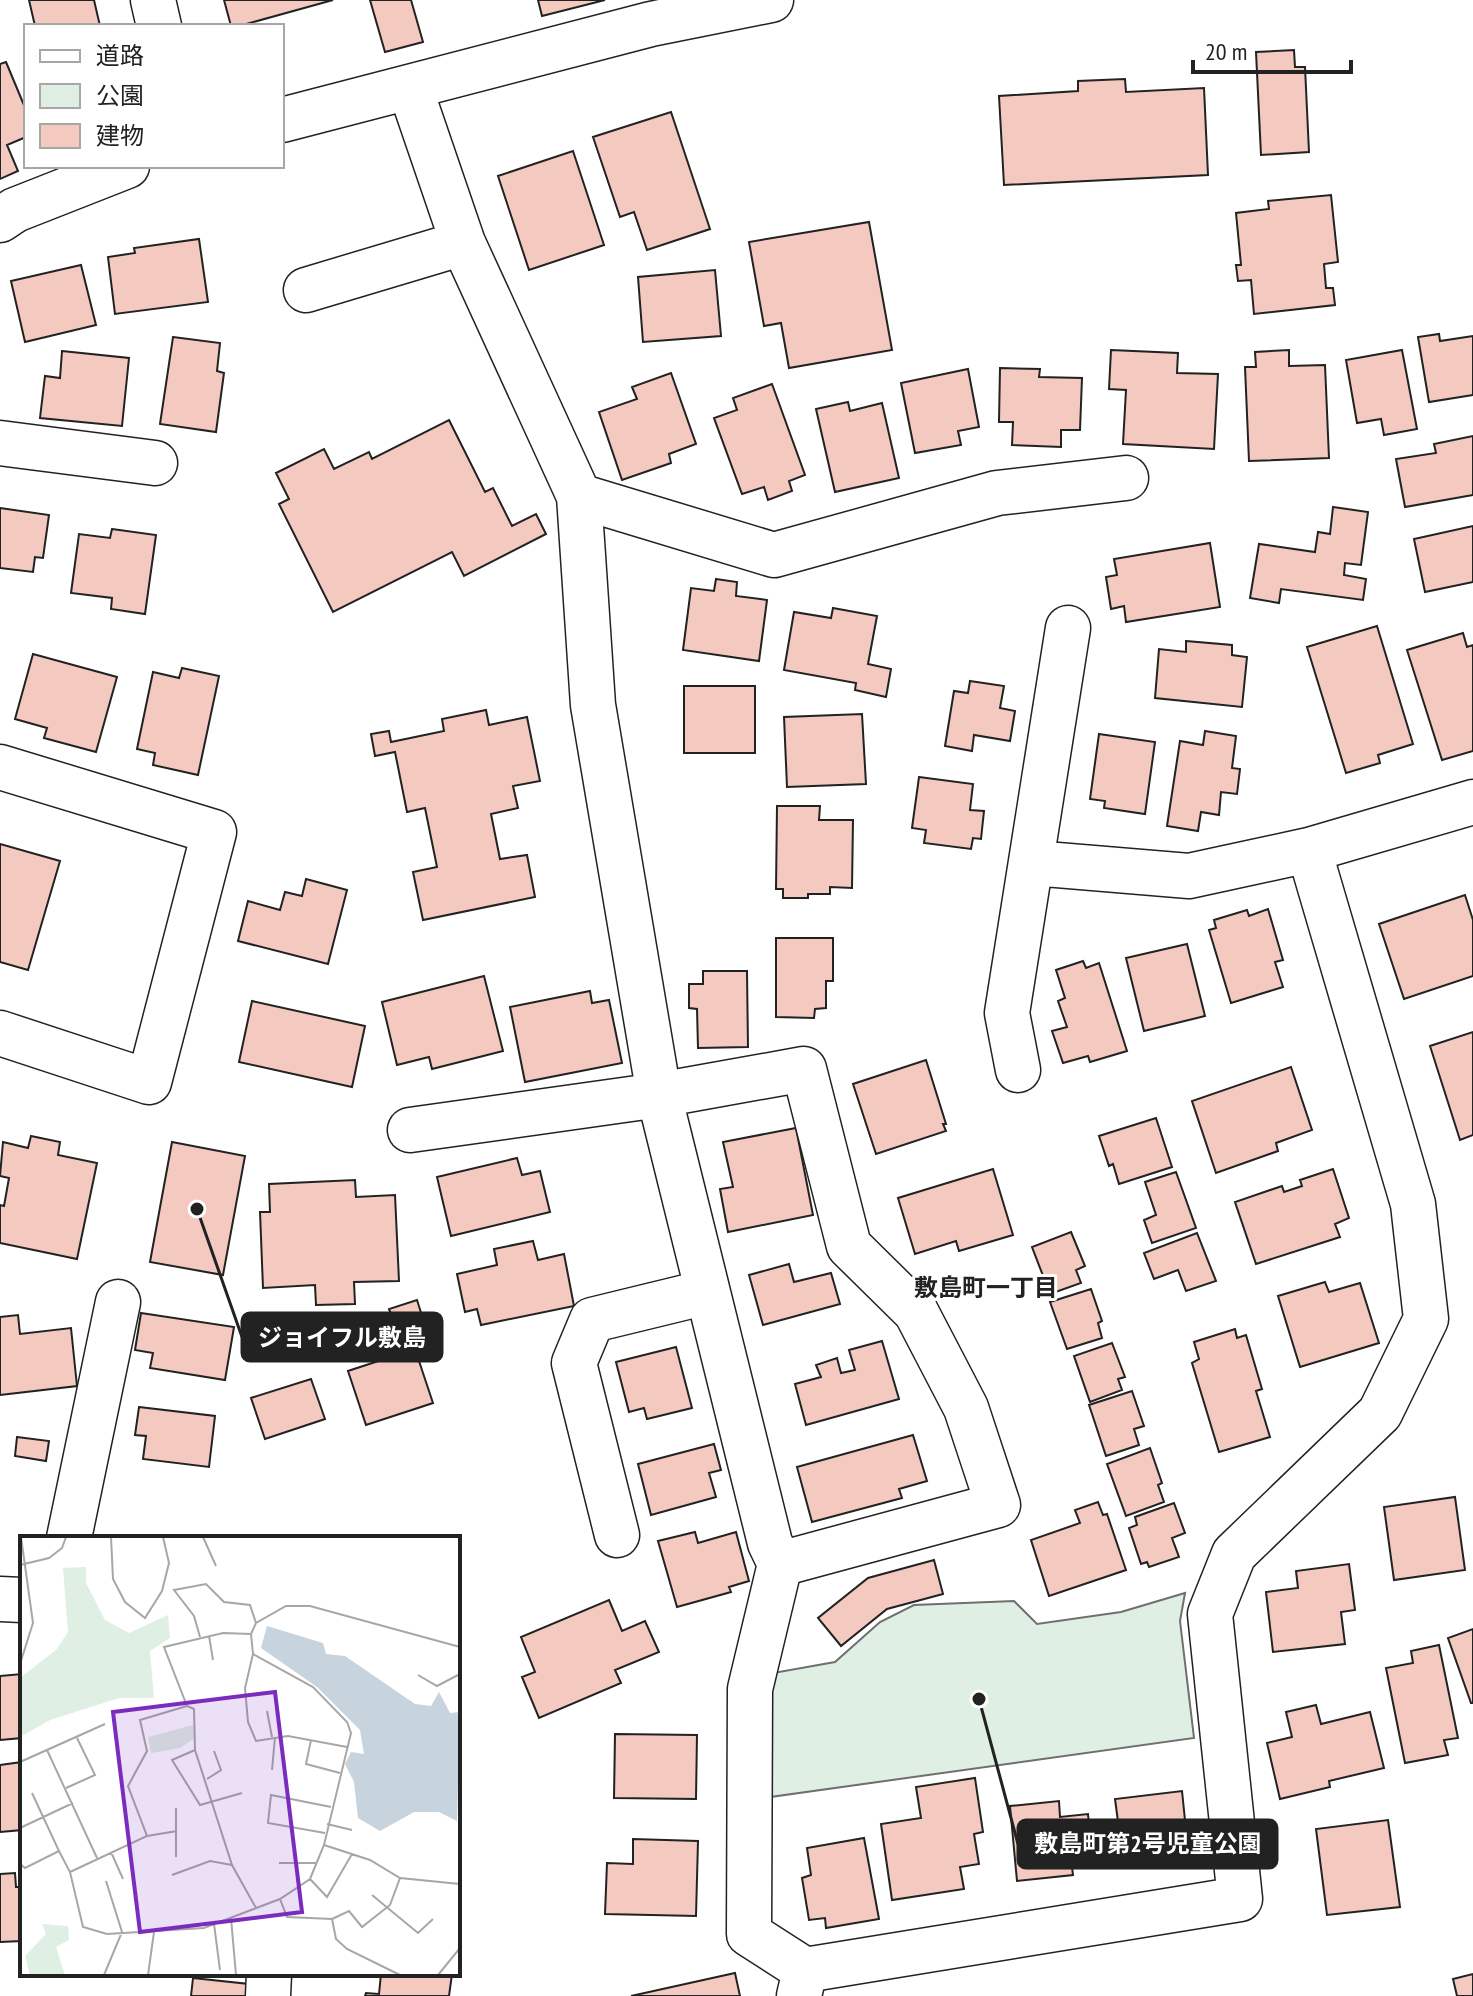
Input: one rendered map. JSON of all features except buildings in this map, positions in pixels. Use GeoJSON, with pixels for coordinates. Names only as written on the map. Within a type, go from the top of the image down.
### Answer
{"type":"FeatureCollection","features":[{"type":"Feature","properties":{"kind":"street"},"geometry":{"type":"LineString","coordinates":[[153,0],[159,24]]}},
{"type":"Feature","properties":{"kind":"street"},"geometry":{"type":"LineString","coordinates":[[284,120],[410,88],[650,12],[771,0]]}},
{"type":"Feature","properties":{"kind":"street"},"geometry":{"type":"LineString","coordinates":[[410,88],[463,243],[579,496],[593,705],[659,1095],[770,1543],[780,1564],[750,1689],[749,1934],[802,1983],[1240,1899],[1210,1614],[1234,1554],[1380,1413],[1426,1319],[1413,1204],[1309,850]]}},
{"type":"Feature","properties":{"kind":"street"},"geometry":{"type":"LineString","coordinates":[[0,220],[15,210],[122,168]]}},
{"type":"Feature","properties":{"kind":"street"},"geometry":{"type":"LineString","coordinates":[[306,290],[463,243]]}},
{"type":"Feature","properties":{"kind":"street"},"geometry":{"type":"LineString","coordinates":[[0,443],[155,463]]}},
{"type":"Feature","properties":{"kind":"street"},"geometry":{"type":"LineString","coordinates":[[579,496],[774,555],[997,493],[1126,478]]}},
{"type":"Feature","properties":{"kind":"street"},"geometry":{"type":"LineString","coordinates":[[1018,1070],[1007,1013],[1068,628]]}},
{"type":"Feature","properties":{"kind":"street"},"geometry":{"type":"LineString","coordinates":[[0,767],[214,832],[149,1082],[0,1033]]}},
{"type":"Feature","properties":{"kind":"street"},"geometry":{"type":"LineString","coordinates":[[1033,863],[1189,876],[1309,850],[1473,802]]}},
{"type":"Feature","properties":{"kind":"street"},"geometry":{"type":"LineString","coordinates":[[410,1130],[659,1095],[804,1069],[849,1246],[916,1312],[966,1408],[998,1505],[780,1564]]}},
{"type":"Feature","properties":{"kind":"street"},"geometry":{"type":"LineString","coordinates":[[617,1535],[574,1363],[592,1320],[707,1292]]}},
{"type":"Feature","properties":{"kind":"street"},"geometry":{"type":"LineString","coordinates":[[69,1536],[118,1302]]}},
{"type":"Feature","properties":{"kind":"street"},"geometry":{"type":"LineString","coordinates":[[0,1599],[20,1600]]}},
{"type":"Feature","properties":{"kind":"street"},"geometry":{"type":"LineString","coordinates":[[268,1996],[269,1976]]}},
{"type":"Feature","properties":{"kind":"green space"},"geometry":{"type":"Polygon","coordinates":[[[1185,1593],[1180,1621],[1194,1738],[770,1797],[766,1736],[773,1673],[835,1662],[880,1622],[914,1605],[1014,1601],[1037,1624],[1121,1612],[1185,1593]]]}},
{"type":"Feature","properties":{"kind":"place","name":"ジョイフル敷島"},"geometry":{"type":"Point","coordinates":[197,1209]}},
{"type":"Feature","properties":{"kind":"place","name":"敷島町第2号児童公園"},"geometry":{"type":"Point","coordinates":[979,1699]}},
{"type":"Feature","properties":{"kind":"district","name":"敷島町一丁目"},"geometry":{"type":"Point","coordinates":[986,1287]}}]}
